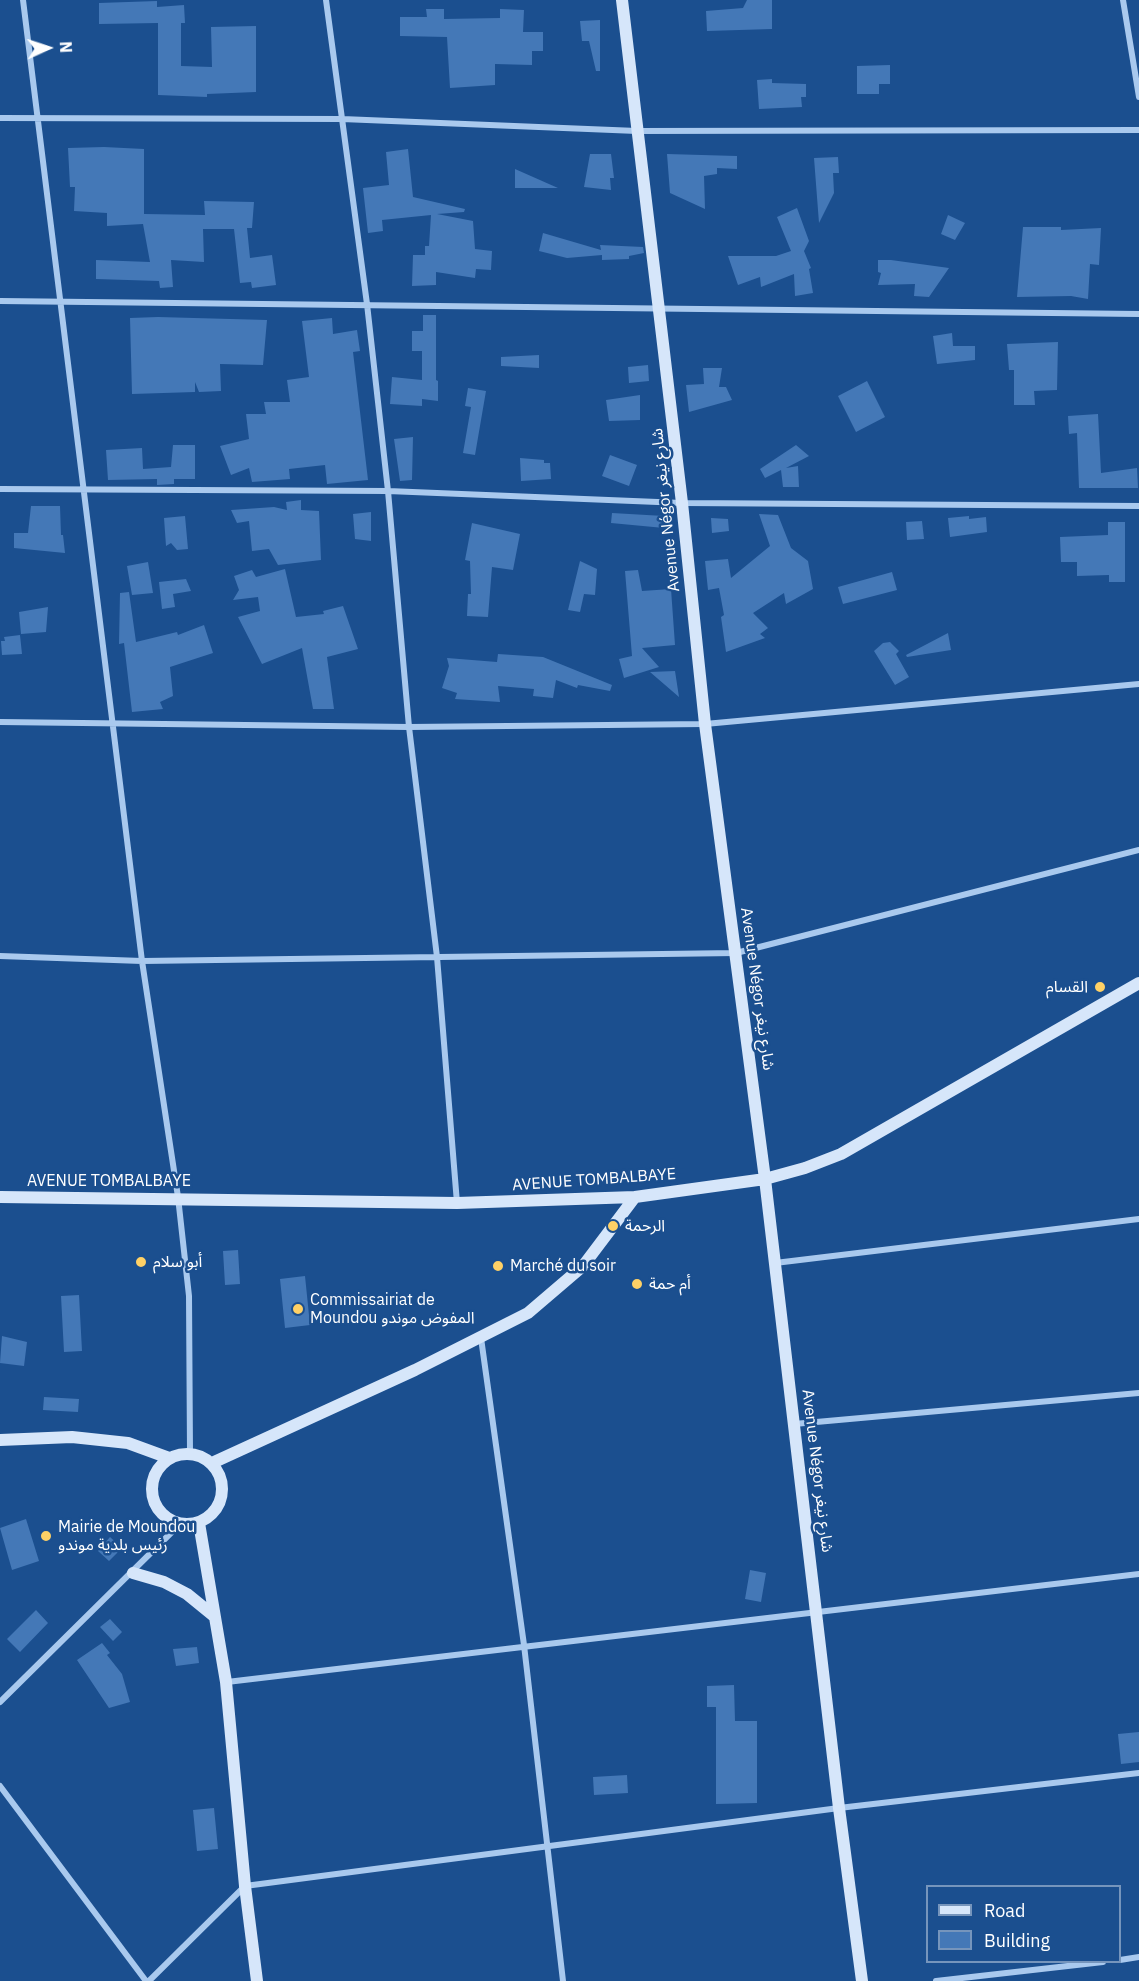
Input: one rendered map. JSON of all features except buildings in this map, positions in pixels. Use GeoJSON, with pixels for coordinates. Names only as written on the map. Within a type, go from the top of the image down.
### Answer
{"type":"FeatureCollection","features":[{"type":"Feature","properties":{"kind":"main road","name":"Avenue Négor شارع نيغر"},"geometry":{"type":"LineString","coordinates":[[622,0],[660,310],[705,724],[765,1179],[818,1612],[839,1808],[862,1981]]}},
{"type":"Feature","properties":{"kind":"main road","name":"AVENUE TOMBALBAYE"},"geometry":{"type":"LineString","coordinates":[[0,1197],[178,1197],[458,1203],[635,1197],[765,1179],[805,1168],[841,1154],[1139,983]]}},
{"type":"Feature","properties":{"kind":"main road"},"geometry":{"type":"LineString","coordinates":[[212,1463],[481,1338],[528,1313],[583,1266],[635,1197]]}},
{"type":"Feature","properties":{"kind":"main road"},"geometry":{"type":"LineString","coordinates":[[0,1440],[72,1437],[128,1443],[169,1458]]}},
{"type":"Feature","properties":{"kind":"main road"},"geometry":{"type":"LineString","coordinates":[[190,1453],[201,1456],[212,1463],[222,1484],[222,1497],[218,1508],[199,1523],[180,1524],[167,1518],[157,1508],[152,1495],[153,1480],[159,1468],[169,1458],[190,1453]]}},
{"type":"Feature","properties":{"kind":"main road"},"geometry":{"type":"LineString","coordinates":[[199,1523],[226,1682],[245,1886],[257,1981]]}},
{"type":"Feature","properties":{"kind":"main road"},"geometry":{"type":"LineString","coordinates":[[133,1572],[164,1582],[187,1594],[214,1616]]}},
{"type":"Feature","properties":{"kind":"street"},"geometry":{"type":"LineString","coordinates":[[23,0],[142,961],[178,1197],[189,1296],[190,1453]]}},
{"type":"Feature","properties":{"kind":"street"},"geometry":{"type":"LineString","coordinates":[[326,0],[367,304],[388,491],[409,727],[437,957],[458,1203]]}},
{"type":"Feature","properties":{"kind":"street"},"geometry":{"type":"LineString","coordinates":[[1123,0],[1139,97]]}},
{"type":"Feature","properties":{"kind":"street"},"geometry":{"type":"LineString","coordinates":[[0,118],[342,119],[637,131],[1139,130]]}},
{"type":"Feature","properties":{"kind":"street"},"geometry":{"type":"LineString","coordinates":[[0,301],[1139,314]]}},
{"type":"Feature","properties":{"kind":"street"},"geometry":{"type":"LineString","coordinates":[[0,489],[388,491],[682,503],[1139,506]]}},
{"type":"Feature","properties":{"kind":"street"},"geometry":{"type":"LineString","coordinates":[[0,722],[409,727],[705,724],[1139,684]]}},
{"type":"Feature","properties":{"kind":"street"},"geometry":{"type":"LineString","coordinates":[[0,956],[142,961],[736,953],[1139,850]]}},
{"type":"Feature","properties":{"kind":"street"},"geometry":{"type":"LineString","coordinates":[[775,1263],[1139,1219]]}},
{"type":"Feature","properties":{"kind":"street"},"geometry":{"type":"LineString","coordinates":[[481,1338],[524,1645],[563,1981]]}},
{"type":"Feature","properties":{"kind":"street"},"geometry":{"type":"LineString","coordinates":[[794,1424],[1139,1394]]}},
{"type":"Feature","properties":{"kind":"street"},"geometry":{"type":"LineString","coordinates":[[0,1702],[180,1524]]}},
{"type":"Feature","properties":{"kind":"street"},"geometry":{"type":"LineString","coordinates":[[226,1682],[1139,1574]]}},
{"type":"Feature","properties":{"kind":"street"},"geometry":{"type":"LineString","coordinates":[[0,1786],[147,1981],[245,1886],[839,1808],[1139,1773]]}},
{"type":"Feature","properties":{"kind":"street"},"geometry":{"type":"LineString","coordinates":[[1121,1960],[1139,1957]]}},
{"type":"Feature","properties":{"kind":"street"},"geometry":{"type":"LineString","coordinates":[[936,1981],[1094,1963]]}},
{"type":"Feature","properties":{"kind":"place","name":"القسام"},"geometry":{"type":"Point","coordinates":[1100,987]}},
{"type":"Feature","properties":{"kind":"place","name":"الرحمة"},"geometry":{"type":"Point","coordinates":[613,1226]}},
{"type":"Feature","properties":{"kind":"place","name":"أبو سلام"},"geometry":{"type":"Point","coordinates":[141,1262]}},
{"type":"Feature","properties":{"kind":"place","name":"Marché du soir"},"geometry":{"type":"Point","coordinates":[498,1266]}},
{"type":"Feature","properties":{"kind":"place","name":"أم حمة"},"geometry":{"type":"Point","coordinates":[637,1284]}},
{"type":"Feature","properties":{"kind":"place","name":"Commissairiat de Moundou المفوض موندو"},"geometry":{"type":"Point","coordinates":[298,1309]}},
{"type":"Feature","properties":{"kind":"place","name":"Mairie de Moundou رئيس بلدية موندو"},"geometry":{"type":"Point","coordinates":[46,1536]}}]}
